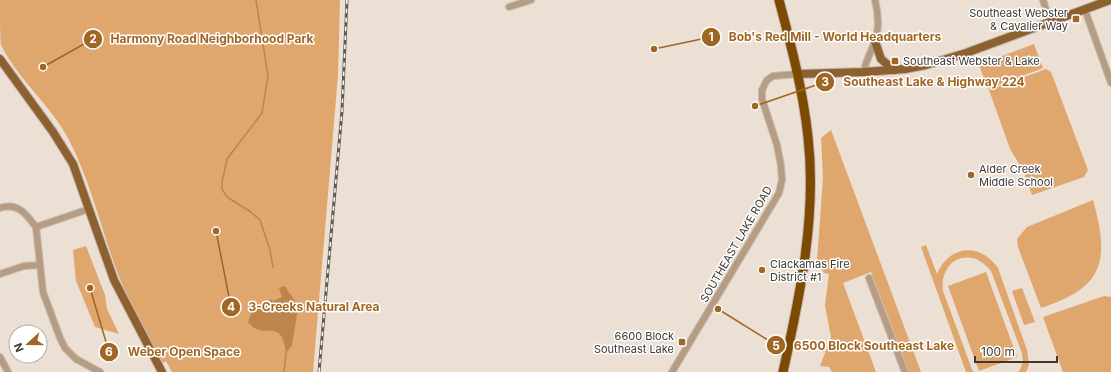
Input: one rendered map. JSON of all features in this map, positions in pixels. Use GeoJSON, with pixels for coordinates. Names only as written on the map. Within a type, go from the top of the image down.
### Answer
{"type":"FeatureCollection","features":[{"type":"Feature","properties":{"kind":"highway"},"geometry":{"type":"LineString","coordinates":[[779,0],[798,74],[808,138],[810,210],[795,318],[783,372]]}},
{"type":"Feature","properties":{"kind":"main road"},"geometry":{"type":"LineString","coordinates":[[798,74],[864,72],[917,67],[942,60],[1110,0]]}},
{"type":"Feature","properties":{"kind":"main road"},"geometry":{"type":"LineString","coordinates":[[875,41],[881,59],[894,70]]}},
{"type":"Feature","properties":{"kind":"main road"},"geometry":{"type":"LineString","coordinates":[[0,59],[68,155],[78,174],[115,284],[162,372]]}},
{"type":"Feature","properties":{"kind":"street"},"geometry":{"type":"LineString","coordinates":[[509,7],[531,0]]}},
{"type":"Feature","properties":{"kind":"street"},"geometry":{"type":"LineString","coordinates":[[864,72],[865,64],[875,41],[878,22],[875,0]]}},
{"type":"Feature","properties":{"kind":"street"},"geometry":{"type":"LineString","coordinates":[[1043,0],[1050,22]]}},
{"type":"Feature","properties":{"kind":"street"},"geometry":{"type":"LineString","coordinates":[[1084,10],[1111,83]]}},
{"type":"Feature","properties":{"kind":"street","name":"SOUTHEAST LAKE ROAD"},"geometry":{"type":"LineString","coordinates":[[672,372],[778,193],[782,180],[782,166],[777,145],[762,99],[762,90],[767,80],[773,76],[798,74]]}},
{"type":"Feature","properties":{"kind":"street"},"geometry":{"type":"LineString","coordinates":[[0,208],[10,206],[19,208],[36,227],[39,265],[45,301],[62,342],[76,360],[100,372]]}},
{"type":"Feature","properties":{"kind":"street"},"geometry":{"type":"LineString","coordinates":[[36,227],[89,208]]}},
{"type":"Feature","properties":{"kind":"street"},"geometry":{"type":"LineString","coordinates":[[0,274],[24,266],[39,265]]}},
{"type":"Feature","properties":{"kind":"street"},"geometry":{"type":"LineString","coordinates":[[869,278],[905,372]]}},
{"type":"Feature","properties":{"kind":"street"},"geometry":{"type":"LineString","coordinates":[[0,357],[8,372]]}},
{"type":"Feature","properties":{"kind":"shaded area"},"geometry":{"type":"Polygon","coordinates":[[[0,0],[340,0],[338,75],[313,372],[172,372],[166,361],[163,363],[135,311],[120,279],[84,174],[69,140],[62,127],[8,58],[1,45],[0,0]]]}},
{"type":"Feature","properties":{"kind":"shaded area"},"geometry":{"type":"Polygon","coordinates":[[[1034,44],[1043,68],[988,89],[979,65],[1034,44]]]}},
{"type":"Feature","properties":{"kind":"shaded area"},"geometry":{"type":"Polygon","coordinates":[[[1046,69],[1051,72],[1088,170],[1084,177],[1032,195],[1023,170],[1010,149],[989,90],[1046,69]]]}},
{"type":"Feature","properties":{"kind":"shaded area"},"geometry":{"type":"Polygon","coordinates":[[[831,130],[921,372],[909,372],[871,272],[843,283],[876,372],[832,372],[829,367],[820,366],[831,337],[825,305],[829,274],[824,273],[817,261],[823,178],[821,138],[831,130]]]}},
{"type":"Feature","properties":{"kind":"shaded area"},"geometry":{"type":"Polygon","coordinates":[[[1093,200],[1101,240],[1101,256],[1097,269],[1090,281],[1078,291],[1062,300],[1041,308],[1018,247],[1017,239],[1027,227],[1093,200]]]}},
{"type":"Feature","properties":{"kind":"shaded area"},"geometry":{"type":"Polygon","coordinates":[[[926,245],[937,274],[942,264],[949,257],[965,250],[983,254],[998,268],[1027,350],[1029,365],[1026,372],[1019,372],[1023,362],[1022,353],[991,271],[983,263],[966,257],[958,259],[951,264],[946,271],[943,280],[943,291],[973,372],[966,372],[921,247],[926,245]]]}},
{"type":"Feature","properties":{"kind":"shaded area"},"geometry":{"type":"Polygon","coordinates":[[[86,246],[105,295],[107,309],[119,334],[95,327],[76,281],[73,250],[86,246]]]}},
{"type":"Feature","properties":{"kind":"shaded area"},"geometry":{"type":"Polygon","coordinates":[[[986,272],[1017,357],[979,371],[948,286],[986,272]]]}},
{"type":"Feature","properties":{"kind":"shaded area"},"geometry":{"type":"Polygon","coordinates":[[[285,286],[298,308],[292,345],[286,353],[284,341],[280,335],[276,332],[254,328],[248,322],[252,311],[269,304],[270,299],[273,301],[282,297],[279,288],[285,286]]]}},
{"type":"Feature","properties":{"kind":"shaded area"},"geometry":{"type":"Polygon","coordinates":[[[1022,288],[1035,322],[1024,325],[1012,291],[1022,288]]]}},
{"type":"Feature","properties":{"kind":"shaded area"},"geometry":{"type":"Polygon","coordinates":[[[1104,296],[1111,297],[1111,372],[1063,372],[1043,317],[1104,296]]]}},
{"type":"Feature","properties":{"kind":"waterway"},"geometry":{"type":"LineString","coordinates":[[256,0],[268,76],[262,113],[227,159],[222,189],[227,197],[251,212],[260,220],[270,250],[273,267]]}},
{"type":"Feature","properties":{"kind":"waterway"},"geometry":{"type":"LineString","coordinates":[[284,372],[286,353]]}},
{"type":"Feature","properties":{"kind":"railway"},"geometry":{"type":"LineString","coordinates":[[319,372],[342,111],[347,0]]}},
{"type":"Feature","properties":{"kind":"place","name":"Southeast Webster & Cavalier Way"},"geometry":{"type":"Point","coordinates":[1076,19]}},
{"type":"Feature","properties":{"kind":"place","name":"Bob's Red Mill - World Headquarters"},"geometry":{"type":"Point","coordinates":[654,49]}},
{"type":"Feature","properties":{"kind":"place","name":"Southeast Webster & Lake"},"geometry":{"type":"Point","coordinates":[895,61]}},
{"type":"Feature","properties":{"kind":"place","name":"Harmony Road Neighborhood Park"},"geometry":{"type":"Point","coordinates":[43,67]}},
{"type":"Feature","properties":{"kind":"place","name":"Southeast Lake & Highway 224"},"geometry":{"type":"Point","coordinates":[755,106]}},
{"type":"Feature","properties":{"kind":"place","name":"Alder Creek Middle School"},"geometry":{"type":"Point","coordinates":[971,175]}},
{"type":"Feature","properties":{"kind":"place","name":"3-Creeks Natural Area"},"geometry":{"type":"Point","coordinates":[216,231]}},
{"type":"Feature","properties":{"kind":"place","name":"Clackamas Fire District #1"},"geometry":{"type":"Point","coordinates":[762,270]}},
{"type":"Feature","properties":{"kind":"place","name":"Weber Open Space"},"geometry":{"type":"Point","coordinates":[90,288]}},
{"type":"Feature","properties":{"kind":"place","name":"6500 Block Southeast Lake"},"geometry":{"type":"Point","coordinates":[718,309]}},
{"type":"Feature","properties":{"kind":"place","name":"6600 Block Southeast Lake"},"geometry":{"type":"Point","coordinates":[682,342]}}]}
